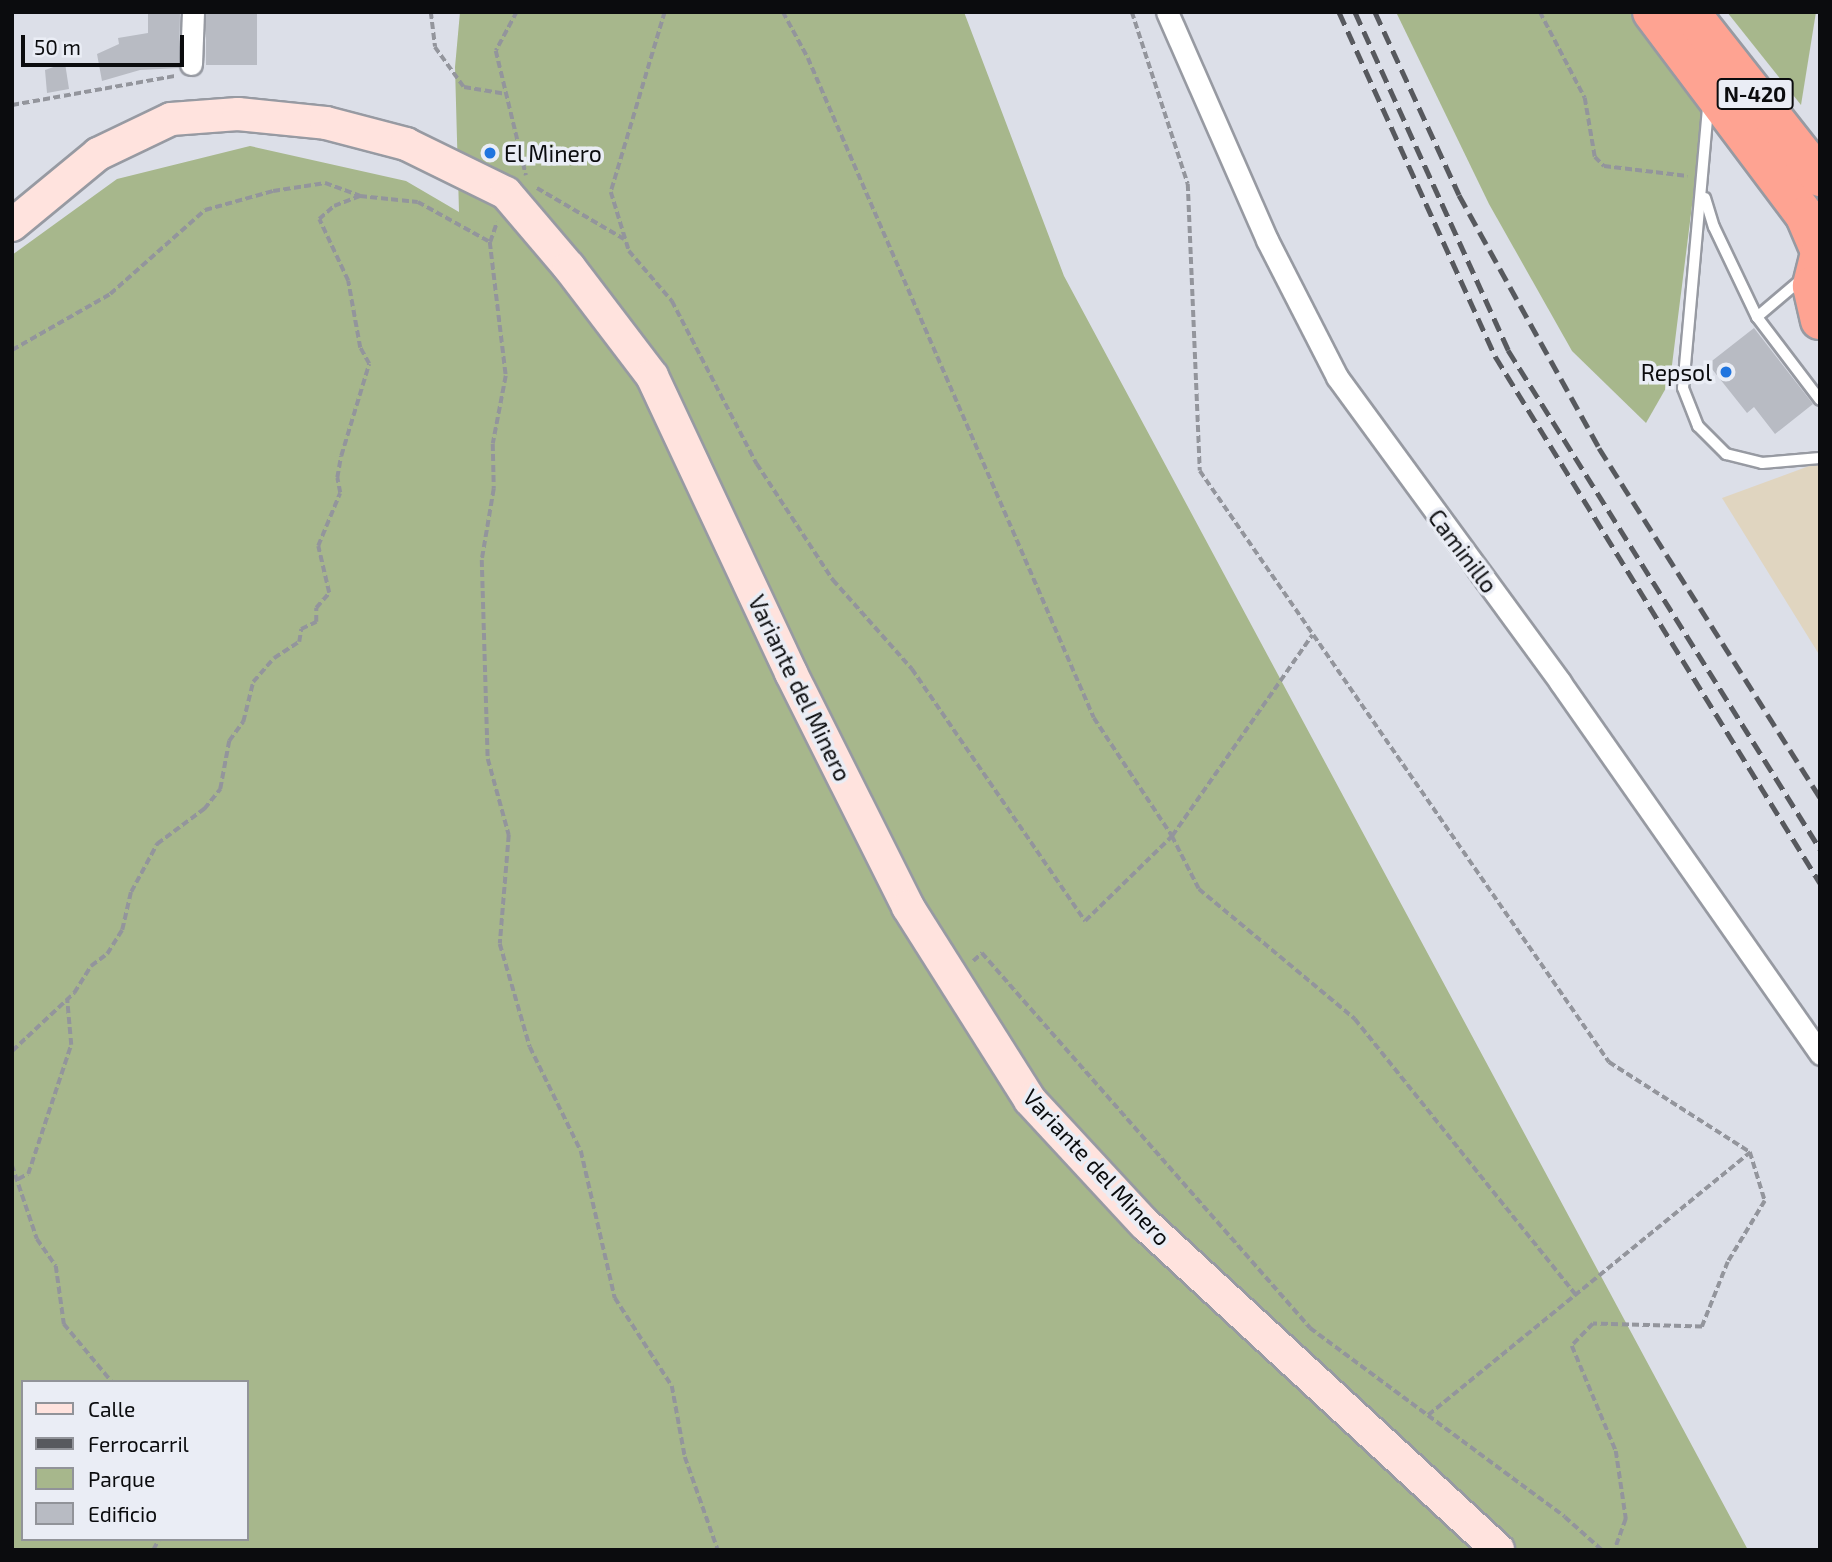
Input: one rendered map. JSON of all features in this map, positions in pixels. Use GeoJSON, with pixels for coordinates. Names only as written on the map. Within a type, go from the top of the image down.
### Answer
{"type":"FeatureCollection","features":[{"type":"Feature","properties":{"kind":"highway","name":"N-420"},"geometry":{"type":"LineString","coordinates":[[1652,12],[1805,216],[1818,258],[1812,286],[1820,320]]}},
{"type":"Feature","properties":{"kind":"highway","name":"N-420"},"geometry":{"type":"LineString","coordinates":[[1690,12],[1820,177]]}},
{"type":"Feature","properties":{"kind":"street"},"geometry":{"type":"LineString","coordinates":[[191,64],[193,12]]}},
{"type":"Feature","properties":{"kind":"street","name":"Caminillo"},"geometry":{"type":"LineString","coordinates":[[1167,12],[1267,240],[1337,377],[1560,682],[1820,1054]]}},
{"type":"Feature","properties":{"kind":"street","name":"Variante del Minero"},"geometry":{"type":"LineString","coordinates":[[12,225],[98,154],[171,119],[238,114],[326,123],[406,144],[506,193],[652,376],[791,673],[908,907],[1030,1100],[1144,1223],[1498,1550]]}},
{"type":"Feature","properties":{"kind":"lane"},"geometry":{"type":"LineString","coordinates":[[1707,86],[1704,192],[1683,388],[1698,426],[1727,454],[1762,463],[1820,458]]}},
{"type":"Feature","properties":{"kind":"lane"},"geometry":{"type":"LineString","coordinates":[[1704,192],[1714,228],[1757,317],[1820,400]]}},
{"type":"Feature","properties":{"kind":"lane"},"geometry":{"type":"LineString","coordinates":[[1757,317],[1818,258]]}},
{"type":"Feature","properties":{"kind":"path"},"geometry":{"type":"LineString","coordinates":[[431,12],[435,47],[464,87],[507,94]]}},
{"type":"Feature","properties":{"kind":"path"},"geometry":{"type":"LineString","coordinates":[[517,12],[496,51],[528,183],[626,240]]}},
{"type":"Feature","properties":{"kind":"path"},"geometry":{"type":"LineString","coordinates":[[665,12],[611,192],[629,251],[672,300],[757,464],[833,580],[919,680],[1085,921],[1172,836],[1312,635]]}},
{"type":"Feature","properties":{"kind":"path"},"geometry":{"type":"LineString","coordinates":[[783,12],[808,58],[1094,718],[1172,836],[1199,889],[1355,1019],[1576,1294]]}},
{"type":"Feature","properties":{"kind":"path"},"geometry":{"type":"LineString","coordinates":[[1132,12],[1188,184],[1200,471],[1609,1062],[1750,1152],[1765,1201],[1728,1262],[1702,1327],[1593,1324],[1572,1346],[1616,1451],[1626,1519],[1615,1550]]}},
{"type":"Feature","properties":{"kind":"path"},"geometry":{"type":"LineString","coordinates":[[1540,12],[1585,98],[1595,157],[1604,166],[1689,176]]}},
{"type":"Feature","properties":{"kind":"path"},"geometry":{"type":"LineString","coordinates":[[12,106],[176,76],[191,64]]}},
{"type":"Feature","properties":{"kind":"path"},"geometry":{"type":"LineString","coordinates":[[12,350],[110,293],[205,210],[274,191],[325,183],[360,196],[418,202],[490,242]]}},
{"type":"Feature","properties":{"kind":"path"},"geometry":{"type":"LineString","coordinates":[[506,193],[490,242],[506,376],[493,444],[494,489],[482,561],[488,759],[509,835],[499,944],[530,1046],[581,1151],[615,1298],[672,1385],[685,1457],[718,1550]]}},
{"type":"Feature","properties":{"kind":"path"},"geometry":{"type":"LineString","coordinates":[[12,1051],[67,1000],[122,930],[131,892],[156,844],[204,809],[220,789],[229,741],[243,722],[253,682],[274,658],[299,642],[301,629],[316,622],[316,608],[329,593],[318,546],[340,493],[337,478],[341,456],[369,363],[360,348],[348,281],[319,219],[334,206],[360,196]]}},
{"type":"Feature","properties":{"kind":"path"},"geometry":{"type":"LineString","coordinates":[[954,977],[982,953],[1310,1328],[1428,1415],[1602,1550]]}},
{"type":"Feature","properties":{"kind":"path"},"geometry":{"type":"LineString","coordinates":[[18,1179],[28,1174],[71,1045],[67,1000]]}},
{"type":"Feature","properties":{"kind":"path"},"geometry":{"type":"LineString","coordinates":[[1428,1415],[1750,1152]]}},
{"type":"Feature","properties":{"kind":"path"},"geometry":{"type":"LineString","coordinates":[[12,1165],[37,1239],[56,1266],[64,1324],[110,1380]]}},
{"type":"Feature","properties":{"kind":"shaded area"},"geometry":{"type":"Polygon","coordinates":[[[1820,462],[1820,656],[1722,498],[1820,462]]]}},
{"type":"Feature","properties":{"kind":"green space"},"geometry":{"type":"Polygon","coordinates":[[[460,12],[964,12],[1064,276],[1748,1550],[12,1550],[12,255],[117,179],[250,146],[406,181],[459,212],[455,67],[460,12]]]}},
{"type":"Feature","properties":{"kind":"green space"},"geometry":{"type":"Polygon","coordinates":[[[1396,12],[1650,12],[1707,86],[1670,381],[1646,423],[1572,351],[1489,204],[1396,12]]]}},
{"type":"Feature","properties":{"kind":"green space"},"geometry":{"type":"Polygon","coordinates":[[[1727,12],[1816,12],[1801,105],[1727,12]]]}},
{"type":"Feature","properties":{"kind":"building"},"geometry":{"type":"Polygon","coordinates":[[[148,12],[180,12],[179,68],[140,70],[102,81],[97,54],[119,44],[118,38],[148,33],[148,12]]]}},
{"type":"Feature","properties":{"kind":"building"},"geometry":{"type":"Polygon","coordinates":[[[206,12],[257,12],[257,65],[206,65],[206,12]]]}},
{"type":"Feature","properties":{"kind":"building"},"geometry":{"type":"Polygon","coordinates":[[[65,63],[69,89],[47,93],[45,70],[65,63]]]}},
{"type":"Feature","properties":{"kind":"building"},"geometry":{"type":"Polygon","coordinates":[[[1754,328],[1813,404],[1775,434],[1754,407],[1747,413],[1708,364],[1754,328]]]}},
{"type":"Feature","properties":{"kind":"railway"},"geometry":{"type":"LineString","coordinates":[[1339,12],[1495,356],[1820,883]]}},
{"type":"Feature","properties":{"kind":"railway"},"geometry":{"type":"LineString","coordinates":[[1355,12],[1508,350],[1820,849]]}},
{"type":"Feature","properties":{"kind":"railway"},"geometry":{"type":"LineString","coordinates":[[1375,12],[1459,195],[1599,448],[1820,798]]}},
{"type":"Feature","properties":{"kind":"place","name":"El Minero"},"geometry":{"type":"Point","coordinates":[490,153]}},
{"type":"Feature","properties":{"kind":"place","name":"Repsol"},"geometry":{"type":"Point","coordinates":[1726,372]}}]}
